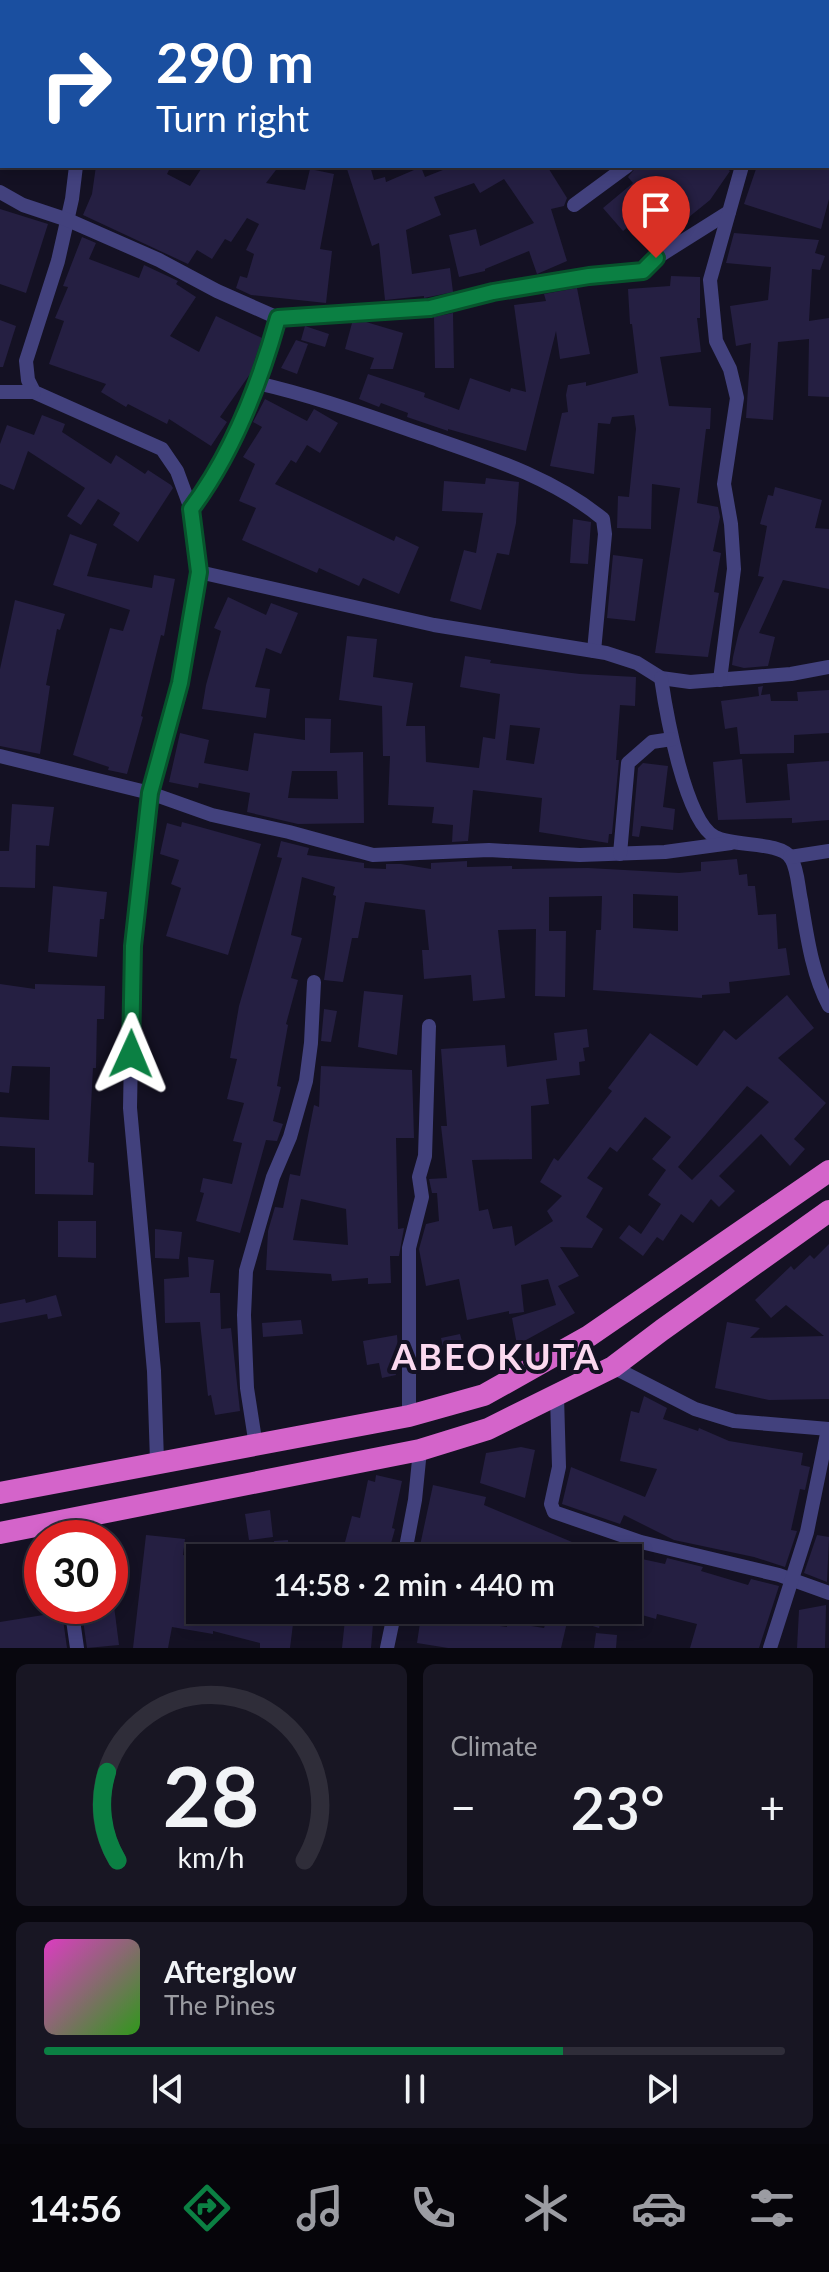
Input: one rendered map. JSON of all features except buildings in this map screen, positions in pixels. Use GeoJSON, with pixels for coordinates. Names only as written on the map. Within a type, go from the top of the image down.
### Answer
{"type":"FeatureCollection","features":[{"type":"Feature","properties":{"kind":"highway"},"geometry":{"type":"LineString","coordinates":[[0,1493],[157,1461],[256,1446],[409,1416],[484,1395],[589,1336],[829,1171]]}},
{"type":"Feature","properties":{"kind":"highway"},"geometry":{"type":"LineString","coordinates":[[108,1520],[420,1450],[488,1429],[613,1367],[829,1211]]}},
{"type":"Feature","properties":{"kind":"highway"},"geometry":{"type":"LineString","coordinates":[[0,1533],[24,1532]]}},
{"type":"Feature","properties":{"kind":"street"},"geometry":{"type":"LineString","coordinates":[[34,392],[28,380],[26,361],[58,261],[76,168]]}},
{"type":"Feature","properties":{"kind":"street"},"geometry":{"type":"LineString","coordinates":[[574,205],[624,168]]}},
{"type":"Feature","properties":{"kind":"street"},"geometry":{"type":"LineString","coordinates":[[720,680],[734,569],[724,484],[737,398],[730,369],[716,341],[710,280],[741,168]]}},
{"type":"Feature","properties":{"kind":"street"},"geometry":{"type":"LineString","coordinates":[[0,192],[23,205],[68,220],[278,318],[430,308],[493,292],[589,276],[643,271],[656,258],[729,212]]}},
{"type":"Feature","properties":{"kind":"street"},"geometry":{"type":"LineString","coordinates":[[191,509],[213,480],[257,383],[278,318]]}},
{"type":"Feature","properties":{"kind":"street"},"geometry":{"type":"LineString","coordinates":[[257,383],[314,396],[497,460],[560,489],[588,507],[603,519],[605,534],[594,651]]}},
{"type":"Feature","properties":{"kind":"street"},"geometry":{"type":"LineString","coordinates":[[0,392],[34,392],[162,449],[177,471],[191,509],[199,572],[180,683],[150,793],[133,946],[130,1108],[154,1371],[157,1461]]}},
{"type":"Feature","properties":{"kind":"street"},"geometry":{"type":"LineString","coordinates":[[199,572],[434,625],[594,651],[637,663],[661,678],[690,682],[791,674],[829,667]]}},
{"type":"Feature","properties":{"kind":"street"},"geometry":{"type":"LineString","coordinates":[[661,678],[677,760],[697,816],[713,836],[731,843],[782,850],[790,857],[810,953],[829,1006]]}},
{"type":"Feature","properties":{"kind":"street"},"geometry":{"type":"LineString","coordinates":[[620,854],[628,763],[639,750],[652,742],[672,739]]}},
{"type":"Feature","properties":{"kind":"street"},"geometry":{"type":"LineString","coordinates":[[0,756],[150,793],[212,815],[373,855],[489,850],[620,854],[665,852],[731,843]]}},
{"type":"Feature","properties":{"kind":"street"},"geometry":{"type":"LineString","coordinates":[[790,857],[829,851]]}},
{"type":"Feature","properties":{"kind":"street"},"geometry":{"type":"LineString","coordinates":[[256,1446],[247,1388],[246,1271],[273,1177],[290,1137],[306,1081],[314,982]]}},
{"type":"Feature","properties":{"kind":"street"},"geometry":{"type":"LineString","coordinates":[[409,1416],[409,1248],[422,1197],[419,1177],[425,1156],[429,1026]]}},
{"type":"Feature","properties":{"kind":"street"},"geometry":{"type":"LineString","coordinates":[[613,1367],[695,1409],[734,1421],[829,1429],[807,1532],[770,1648]]}},
{"type":"Feature","properties":{"kind":"street"},"geometry":{"type":"LineString","coordinates":[[557,1396],[559,1467],[551,1504],[554,1512],[641,1542],[779,1575],[829,1593]]}},
{"type":"Feature","properties":{"kind":"street"},"geometry":{"type":"LineString","coordinates":[[407,1544],[420,1450]]}},
{"type":"Feature","properties":{"kind":"street"},"geometry":{"type":"LineString","coordinates":[[74,1624],[77,1648]]}},
{"type":"Feature","properties":{"kind":"street"},"geometry":{"type":"LineString","coordinates":[[387,1648],[392,1624]]}},
{"type":"Feature","properties":{"kind":"district","name":"ABEOKUTA"},"geometry":{"type":"Point","coordinates":[496,1357]}},
{"type":"Feature","properties":{"kind":"route"},"geometry":{"type":"LineString","coordinates":[[131,1054],[133,946],[150,793],[180,683],[199,572],[191,509],[213,480],[243,418],[264,368],[278,318],[430,308],[493,292],[589,276],[643,271],[656,258]]}}]}
